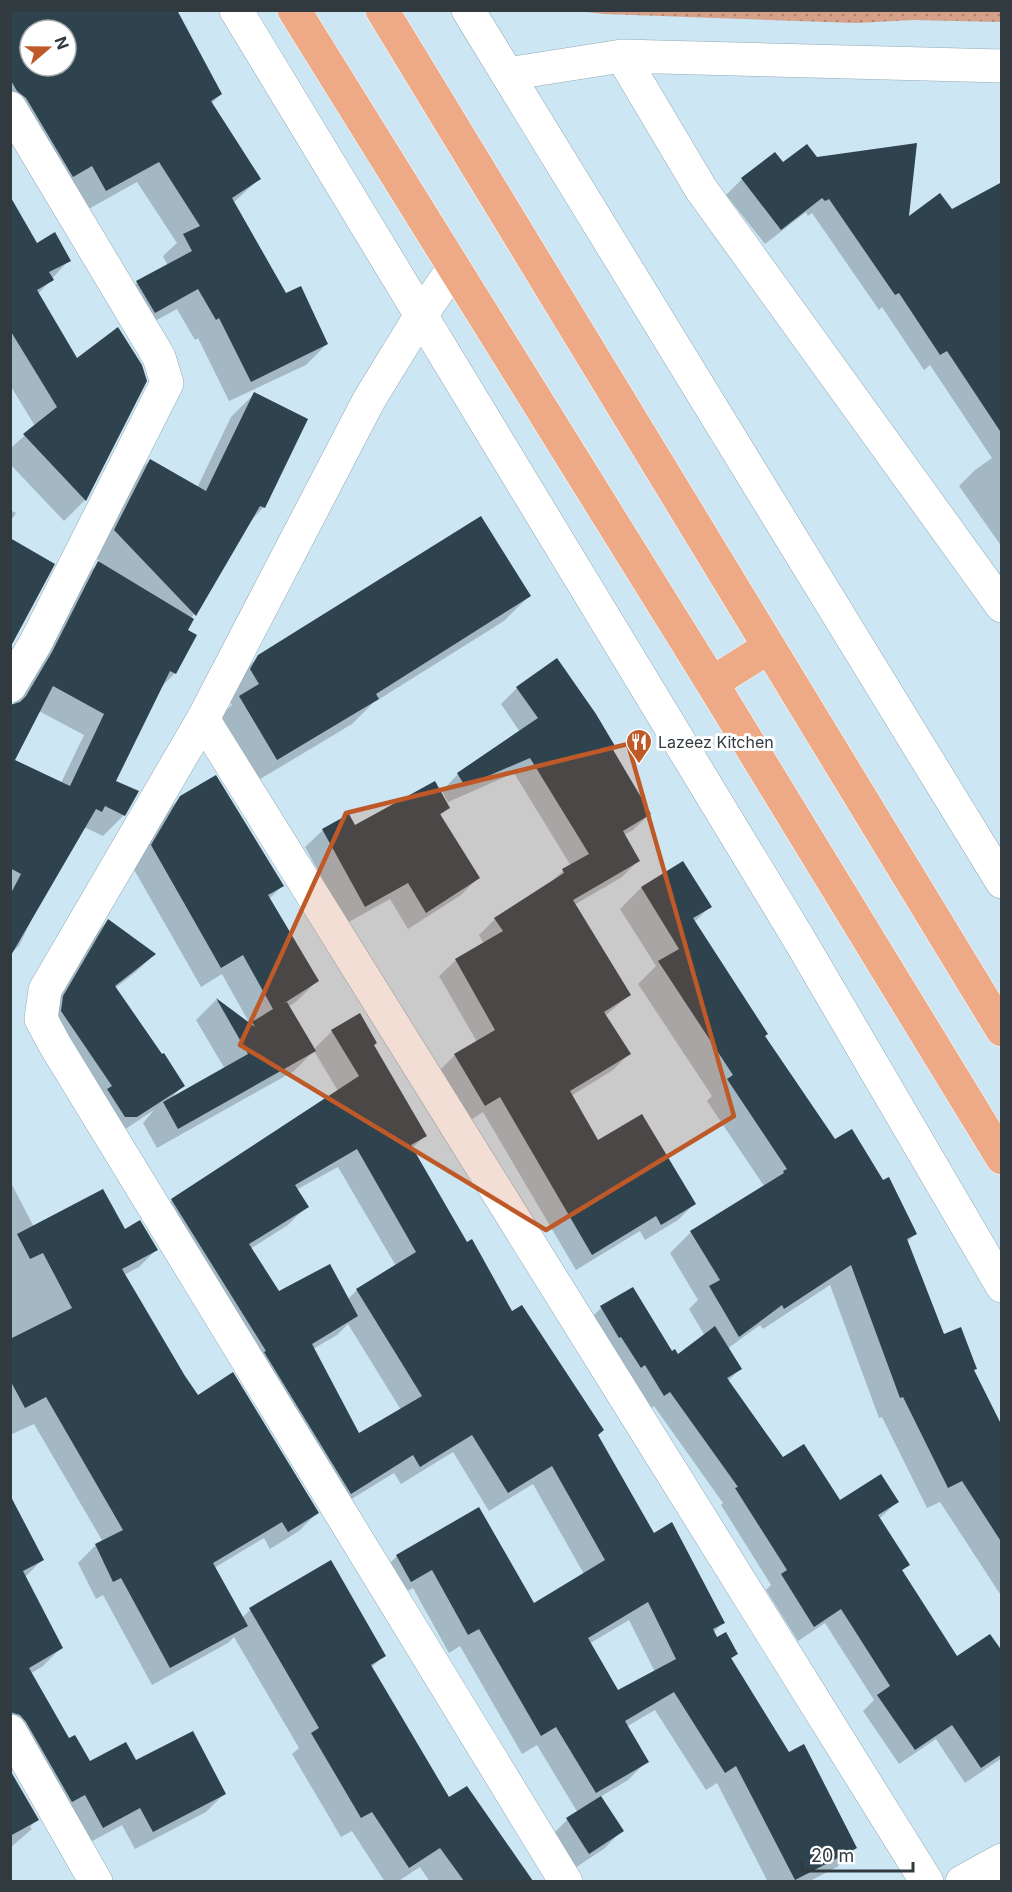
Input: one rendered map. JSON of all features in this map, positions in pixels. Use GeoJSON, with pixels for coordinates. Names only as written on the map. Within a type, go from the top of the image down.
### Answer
{"type":"FeatureCollection","features":[{"type":"Feature","properties":{"kind":"main road"},"geometry":{"type":"LineString","coordinates":[[294,10],[712,683],[1002,1158]]}},
{"type":"Feature","properties":{"kind":"main road"},"geometry":{"type":"LineString","coordinates":[[382,10],[1002,1030]]}},
{"type":"Feature","properties":{"kind":"main road"},"geometry":{"type":"LineString","coordinates":[[712,683],[769,647]]}},
{"type":"Feature","properties":{"kind":"street"},"geometry":{"type":"LineString","coordinates":[[236,10],[793,929],[1002,1286]]}},
{"type":"Feature","properties":{"kind":"street"},"geometry":{"type":"LineString","coordinates":[[468,10],[1002,882]]}},
{"type":"Feature","properties":{"kind":"street"},"geometry":{"type":"LineString","coordinates":[[507,74],[622,56],[1002,66]]}},
{"type":"Feature","properties":{"kind":"street"},"geometry":{"type":"LineString","coordinates":[[622,56],[701,189],[1001,604]]}},
{"type":"Feature","properties":{"kind":"street"},"geometry":{"type":"LineString","coordinates":[[10,108],[159,357],[167,383],[22,636],[10,686]]}},
{"type":"Feature","properties":{"kind":"street"},"geometry":{"type":"LineString","coordinates":[[453,269],[421,315],[369,400],[203,719],[45,990],[41,1019],[566,1881]]}},
{"type":"Feature","properties":{"kind":"street"},"geometry":{"type":"LineString","coordinates":[[203,719],[927,1881]]}},
{"type":"Feature","properties":{"kind":"street"},"geometry":{"type":"LineString","coordinates":[[10,1731],[96,1881]]}},
{"type":"Feature","properties":{"kind":"street"},"geometry":{"type":"LineString","coordinates":[[962,1881],[1002,1860]]}},
{"type":"Feature","properties":{"kind":"highlighted area"},"geometry":{"type":"Polygon","coordinates":[[[628,744],[734,1116],[546,1230],[240,1045],[346,813],[628,744]]]}},
{"type":"Feature","properties":{"kind":"shaded area"},"geometry":{"type":"Polygon","coordinates":[[[1001,10],[1001,22],[913,20],[856,23],[576,11],[1001,10]]]}},
{"type":"Feature","properties":{"kind":"building"},"geometry":{"type":"Polygon","coordinates":[[[10,10],[177,10],[222,94],[211,101],[261,179],[232,198],[286,293],[301,286],[328,344],[251,382],[219,318],[216,320],[198,289],[155,313],[136,281],[192,251],[183,234],[200,226],[159,162],[106,191],[92,166],[73,177],[26,98],[17,91],[10,79],[10,10]]]}},
{"type":"Feature","properties":{"kind":"building"},"geometry":{"type":"Polygon","coordinates":[[[917,143],[909,216],[940,193],[952,209],[1002,182],[1002,434],[947,351],[940,355],[899,293],[895,295],[829,199],[825,201],[822,198],[781,230],[741,178],[775,152],[783,162],[807,144],[817,157],[917,143]]]}},
{"type":"Feature","properties":{"kind":"building"},"geometry":{"type":"Polygon","coordinates":[[[10,196],[37,243],[55,232],[71,261],[49,272],[54,280],[37,290],[77,358],[118,327],[142,365],[147,381],[86,501],[23,434],[57,407],[10,330],[10,196]]]}},
{"type":"Feature","properties":{"kind":"building"},"geometry":{"type":"Polygon","coordinates":[[[254,392],[308,419],[265,508],[260,506],[196,616],[114,530],[150,459],[206,491],[254,392]]]}},
{"type":"Feature","properties":{"kind":"building"},"geometry":{"type":"Polygon","coordinates":[[[481,516],[531,596],[376,694],[379,699],[277,760],[239,696],[259,684],[250,669],[258,655],[481,516]]]}},
{"type":"Feature","properties":{"kind":"building"},"geometry":{"type":"Polygon","coordinates":[[[10,538],[55,564],[10,648],[10,538]]]}},
{"type":"Feature","properties":{"kind":"building"},"geometry":{"type":"Polygon","coordinates":[[[98,561],[194,619],[188,630],[197,635],[176,674],[170,671],[116,781],[139,791],[125,816],[105,806],[102,812],[96,809],[10,957],[10,895],[21,874],[10,868],[10,705],[20,702],[26,696],[52,652],[98,561]],[[53,686],[15,760],[70,786],[104,714],[53,686]]]}},
{"type":"Feature","properties":{"kind":"building"},"geometry":{"type":"Polygon","coordinates":[[[557,658],[596,714],[615,746],[612,748],[651,814],[623,831],[640,861],[573,900],[631,995],[604,1012],[631,1054],[570,1091],[598,1140],[642,1114],[696,1204],[661,1225],[656,1216],[592,1255],[500,1097],[485,1106],[454,1054],[495,1030],[455,959],[503,931],[494,918],[564,873],[562,869],[589,854],[530,758],[465,786],[457,773],[538,718],[516,687],[557,658]]]}},
{"type":"Feature","properties":{"kind":"building"},"geometry":{"type":"Polygon","coordinates":[[[216,775],[284,886],[268,895],[319,981],[283,1004],[287,1002],[316,1051],[178,1129],[163,1102],[248,1054],[216,998],[255,1027],[252,1022],[273,1009],[243,955],[221,968],[151,845],[180,796],[216,775]]]}},
{"type":"Feature","properties":{"kind":"building"},"geometry":{"type":"Polygon","coordinates":[[[435,781],[450,808],[440,814],[480,878],[426,913],[408,883],[365,907],[322,829],[349,814],[355,825],[435,781]]]}},
{"type":"Feature","properties":{"kind":"building"},"geometry":{"type":"Polygon","coordinates":[[[683,861],[712,907],[693,918],[768,1034],[765,1036],[835,1139],[852,1129],[883,1180],[889,1177],[917,1234],[907,1239],[944,1334],[961,1327],[977,1369],[974,1370],[1002,1426],[1002,1543],[962,1481],[948,1488],[903,1397],[900,1398],[851,1265],[784,1309],[782,1305],[739,1337],[709,1286],[720,1280],[690,1231],[787,1169],[727,1079],[733,1075],[658,961],[679,949],[641,887],[683,861]]]}},
{"type":"Feature","properties":{"kind":"building"},"geometry":{"type":"Polygon","coordinates":[[[108,919],[156,954],[115,986],[185,1086],[137,1117],[125,1117],[107,1089],[112,1086],[61,1011],[63,996],[108,919]]]}},
{"type":"Feature","properties":{"kind":"building"},"geometry":{"type":"Polygon","coordinates":[[[360,1013],[377,1043],[374,1045],[427,1136],[411,1145],[467,1242],[472,1239],[512,1311],[522,1305],[604,1430],[598,1435],[654,1533],[672,1522],[725,1623],[713,1629],[717,1637],[726,1632],[738,1654],[731,1658],[789,1752],[804,1744],[857,1848],[795,1880],[736,1766],[725,1773],[674,1692],[625,1721],[649,1762],[596,1793],[556,1727],[541,1736],[479,1629],[468,1635],[432,1570],[411,1582],[396,1555],[479,1507],[534,1603],[605,1560],[552,1466],[508,1493],[472,1435],[420,1467],[413,1455],[351,1494],[264,1352],[266,1351],[171,1199],[359,1076],[331,1030],[360,1013]],[[357,1149],[295,1185],[309,1207],[249,1244],[279,1291],[330,1264],[358,1316],[312,1344],[359,1433],[422,1396],[356,1289],[416,1252],[357,1149]],[[648,1602],[588,1638],[618,1690],[676,1659],[648,1602]]]}},
{"type":"Feature","properties":{"kind":"building"},"geometry":{"type":"Polygon","coordinates":[[[103,1189],[125,1229],[140,1220],[158,1250],[122,1269],[185,1376],[198,1395],[233,1372],[319,1513],[288,1532],[282,1522],[213,1563],[248,1626],[170,1668],[121,1578],[113,1582],[95,1544],[123,1530],[46,1397],[25,1408],[10,1380],[10,1339],[72,1308],[43,1253],[30,1259],[17,1234],[103,1189]]]}},
{"type":"Feature","properties":{"kind":"building"},"geometry":{"type":"Polygon","coordinates":[[[633,1287],[672,1351],[675,1349],[678,1354],[715,1326],[742,1369],[727,1378],[783,1457],[804,1444],[840,1500],[881,1474],[899,1502],[878,1515],[910,1565],[902,1570],[957,1656],[990,1634],[1002,1651],[1002,1754],[981,1768],[952,1725],[915,1750],[877,1695],[890,1686],[841,1609],[814,1627],[781,1574],[787,1570],[735,1488],[738,1487],[670,1392],[664,1396],[645,1365],[641,1368],[621,1337],[619,1338],[600,1306],[633,1287]]]}},
{"type":"Feature","properties":{"kind":"building"},"geometry":{"type":"Polygon","coordinates":[[[10,1495],[44,1560],[23,1571],[63,1648],[29,1668],[69,1738],[75,1735],[90,1761],[126,1742],[136,1760],[193,1731],[226,1794],[153,1832],[140,1808],[103,1828],[85,1795],[72,1802],[26,1722],[20,1715],[10,1712],[10,1495]]]}},
{"type":"Feature","properties":{"kind":"building"},"geometry":{"type":"Polygon","coordinates":[[[331,1560],[386,1656],[371,1665],[449,1797],[467,1786],[533,1881],[464,1881],[440,1848],[409,1868],[372,1812],[361,1818],[311,1733],[319,1728],[249,1608],[331,1560]]]}},
{"type":"Feature","properties":{"kind":"building"},"geometry":{"type":"Polygon","coordinates":[[[10,1770],[39,1820],[10,1836],[10,1770]]]}},
{"type":"Feature","properties":{"kind":"building"},"geometry":{"type":"Polygon","coordinates":[[[601,1796],[624,1831],[589,1854],[566,1818],[601,1796]]]}},
{"type":"Feature","properties":{"kind":"place","name":"Lazeez Kitchen"},"geometry":{"type":"Point","coordinates":[639,765]}}]}
